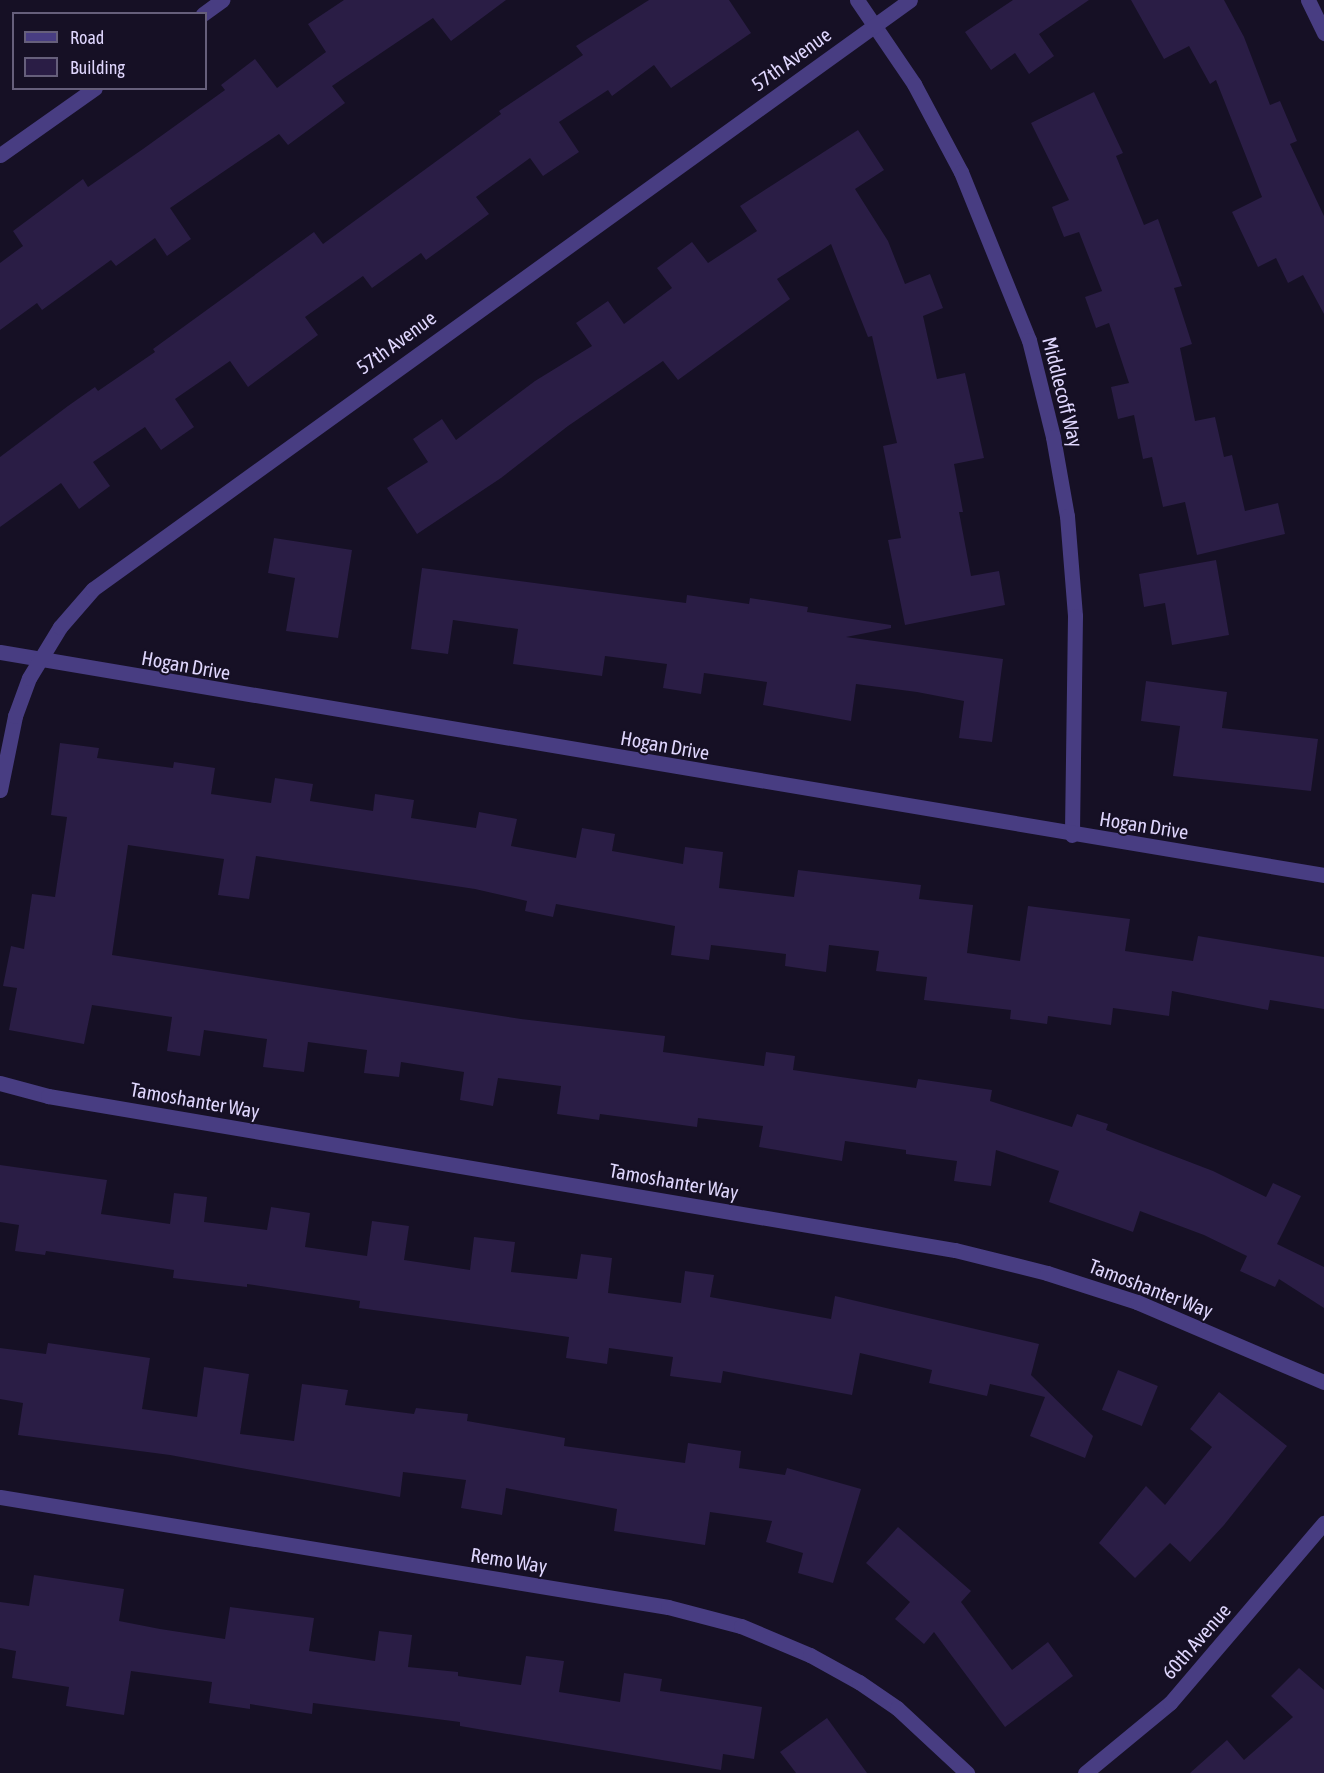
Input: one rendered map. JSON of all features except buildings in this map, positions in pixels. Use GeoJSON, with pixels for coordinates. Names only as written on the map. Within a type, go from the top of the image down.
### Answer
{"type":"FeatureCollection","features":[{"type":"Feature","properties":{"kind":"street"},"geometry":{"type":"LineString","coordinates":[[206,12],[222,0]]}},
{"type":"Feature","properties":{"kind":"street","name":"Middlecoff Way"},"geometry":{"type":"LineString","coordinates":[[857,0],[914,84],[962,172],[1029,339],[1053,437],[1067,516],[1075,616],[1072,835]]}},
{"type":"Feature","properties":{"kind":"street","name":"57th Avenue"},"geometry":{"type":"LineString","coordinates":[[0,790],[15,716],[38,661],[60,627],[93,589],[124,563],[910,0]]}},
{"type":"Feature","properties":{"kind":"street"},"geometry":{"type":"LineString","coordinates":[[1308,0],[1324,33]]}},
{"type":"Feature","properties":{"kind":"street"},"geometry":{"type":"LineString","coordinates":[[0,155],[92,90]]}},
{"type":"Feature","properties":{"kind":"street","name":"Hogan Drive"},"geometry":{"type":"LineString","coordinates":[[0,652],[38,661],[1072,835],[1324,874]]}},
{"type":"Feature","properties":{"kind":"street","name":"Tamoshanter Way"},"geometry":{"type":"LineString","coordinates":[[0,1083],[48,1096],[955,1250],[1047,1273],[1137,1302],[1324,1382]]}},
{"type":"Feature","properties":{"kind":"street","name":"Remo Way"},"geometry":{"type":"LineString","coordinates":[[0,1497],[668,1607],[741,1626],[810,1655],[859,1682],[897,1708],[967,1773]]}},
{"type":"Feature","properties":{"kind":"street","name":"60th Avenue"},"geometry":{"type":"LineString","coordinates":[[1085,1773],[1170,1703],[1324,1523]]}}]}
